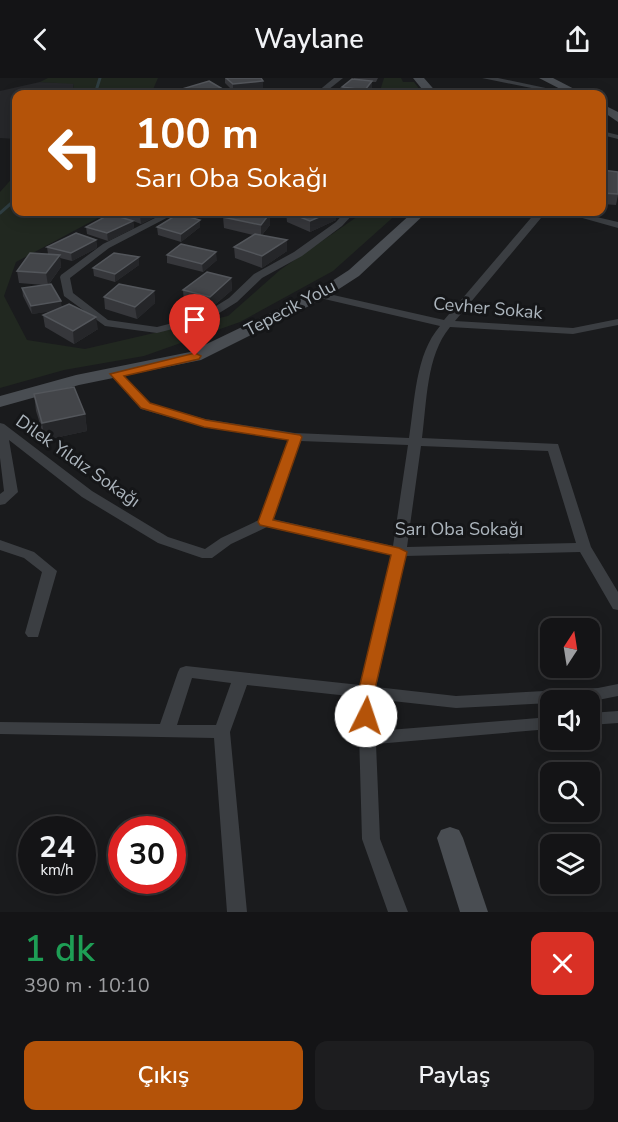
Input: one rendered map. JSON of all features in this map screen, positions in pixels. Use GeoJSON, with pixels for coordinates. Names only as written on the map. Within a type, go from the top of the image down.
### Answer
{"type":"FeatureCollection","features":[{"type":"Feature","properties":{"kind":"main road"},"geometry":{"type":"LineString","coordinates":[[418,78],[428,90]]}},
{"type":"Feature","properties":{"kind":"main road"},"geometry":{"type":"LineString","coordinates":[[544,78],[570,90]]}},
{"type":"Feature","properties":{"kind":"main road","name":"Tepecik Yolu"},"geometry":{"type":"LineString","coordinates":[[313,293],[341,273],[403,216]]}},
{"type":"Feature","properties":{"kind":"main road","name":"Tepecik Yolu"},"geometry":{"type":"LineString","coordinates":[[0,402],[205,341],[272,313],[354,273],[416,216]]}},
{"type":"Feature","properties":{"kind":"main road","name":"Tepecik Yolu"},"geometry":{"type":"LineString","coordinates":[[0,392],[113,370]]}},
{"type":"Feature","properties":{"kind":"main road"},"geometry":{"type":"LineString","coordinates":[[450,838],[474,912]]}},
{"type":"Feature","properties":{"kind":"street"},"geometry":{"type":"LineString","coordinates":[[325,90],[339,78]]}},
{"type":"Feature","properties":{"kind":"street"},"geometry":{"type":"LineString","coordinates":[[486,78],[549,90]]}},
{"type":"Feature","properties":{"kind":"street"},"geometry":{"type":"LineString","coordinates":[[165,216],[106,246],[64,277],[68,294],[79,305],[105,323],[157,330],[204,318],[233,300],[258,276],[298,254],[346,216]]}},
{"type":"Feature","properties":{"kind":"street"},"geometry":{"type":"LineString","coordinates":[[398,912],[371,839],[366,693],[399,552],[426,367],[437,336],[538,216]]}},
{"type":"Feature","properties":{"kind":"street"},"geometry":{"type":"LineString","coordinates":[[582,216],[618,225]]}},
{"type":"Feature","properties":{"kind":"street","name":"Cevher Sokak"},"geometry":{"type":"LineString","coordinates":[[313,293],[447,324],[573,331],[618,322]]}},
{"type":"Feature","properties":{"kind":"street"},"geometry":{"type":"LineString","coordinates":[[113,370],[145,406],[204,423],[295,437],[553,447],[584,547],[618,605]]}},
{"type":"Feature","properties":{"kind":"street"},"geometry":{"type":"LineString","coordinates":[[0,427],[10,475],[11,492],[0,501]]}},
{"type":"Feature","properties":{"kind":"street","name":"Dilek Yıldız Sokağı"},"geometry":{"type":"LineString","coordinates":[[0,427],[87,494],[163,540],[207,555],[226,541],[265,522]]}},
{"type":"Feature","properties":{"kind":"street"},"geometry":{"type":"LineString","coordinates":[[265,522],[295,437]]}},
{"type":"Feature","properties":{"kind":"street","name":"Sarı Oba Sokağı"},"geometry":{"type":"LineString","coordinates":[[265,522],[399,552],[584,547]]}},
{"type":"Feature","properties":{"kind":"street"},"geometry":{"type":"LineString","coordinates":[[0,545],[29,555],[51,572],[33,633]]}},
{"type":"Feature","properties":{"kind":"street"},"geometry":{"type":"LineString","coordinates":[[166,731],[186,672],[456,702],[598,694],[618,690]]}},
{"type":"Feature","properties":{"kind":"street"},"geometry":{"type":"LineString","coordinates":[[237,912],[222,732],[241,678]]}},
{"type":"Feature","properties":{"kind":"street"},"geometry":{"type":"LineString","coordinates":[[600,718],[618,717]]}},
{"type":"Feature","properties":{"kind":"street"},"geometry":{"type":"LineString","coordinates":[[366,738],[403,737],[540,724]]}},
{"type":"Feature","properties":{"kind":"street"},"geometry":{"type":"LineString","coordinates":[[0,728],[222,732]]}},
{"type":"Feature","properties":{"kind":"shaded area"},"geometry":{"type":"Polygon","coordinates":[[[48,78],[158,78],[153,90],[73,90],[74,84],[40,82],[48,78]]]}},
{"type":"Feature","properties":{"kind":"shaded area"},"geometry":{"type":"Polygon","coordinates":[[[384,78],[401,78],[403,82],[414,82],[420,90],[380,90],[384,78]]]}},
{"type":"Feature","properties":{"kind":"shaded area"},"geometry":{"type":"Polygon","coordinates":[[[40,82],[74,83],[73,90],[12,90],[12,139],[0,138],[0,91],[40,82]]]}},
{"type":"Feature","properties":{"kind":"shaded area"},"geometry":{"type":"Polygon","coordinates":[[[12,178],[12,216],[102,216],[16,262],[4,296],[27,340],[85,349],[228,316],[280,270],[358,216],[395,216],[333,271],[240,322],[144,356],[64,370],[0,388],[0,192],[12,178]]]}},
{"type":"Feature","properties":{"kind":"building"},"geometry":{"type":"Polygon","coordinates":[[[226,78],[261,78],[263,81],[233,84],[226,78]]]}},
{"type":"Feature","properties":{"kind":"building"},"geometry":{"type":"Polygon","coordinates":[[[352,79],[372,81],[365,90],[342,87],[352,79]]]}},
{"type":"Feature","properties":{"kind":"building"},"geometry":{"type":"Polygon","coordinates":[[[209,81],[221,88],[213,90],[182,89],[209,81]]]}},
{"type":"Feature","properties":{"kind":"building"},"geometry":{"type":"Polygon","coordinates":[[[606,170],[618,172],[618,194],[606,193],[606,170]]]}},
{"type":"Feature","properties":{"kind":"building"},"geometry":{"type":"Polygon","coordinates":[[[106,216],[117,216],[133,221],[107,233],[86,227],[106,216]]]}},
{"type":"Feature","properties":{"kind":"building"},"geometry":{"type":"Polygon","coordinates":[[[175,216],[200,220],[181,234],[157,227],[175,216]]]}},
{"type":"Feature","properties":{"kind":"building"},"geometry":{"type":"Polygon","coordinates":[[[224,216],[268,216],[261,225],[224,216]]]}},
{"type":"Feature","properties":{"kind":"building"},"geometry":{"type":"Polygon","coordinates":[[[297,216],[322,216],[310,221],[297,216]]]}},
{"type":"Feature","properties":{"kind":"building"},"geometry":{"type":"Polygon","coordinates":[[[76,233],[96,240],[71,253],[47,247],[76,233]]]}},
{"type":"Feature","properties":{"kind":"building"},"geometry":{"type":"Polygon","coordinates":[[[255,234],[287,240],[262,256],[234,247],[255,234]]]}},
{"type":"Feature","properties":{"kind":"building"},"geometry":{"type":"Polygon","coordinates":[[[181,244],[216,252],[202,264],[167,255],[181,244]]]}},
{"type":"Feature","properties":{"kind":"building"},"geometry":{"type":"Polygon","coordinates":[[[30,253],[60,255],[46,273],[17,271],[30,253]]]}},
{"type":"Feature","properties":{"kind":"building"},"geometry":{"type":"Polygon","coordinates":[[[114,253],[139,257],[115,274],[93,268],[114,253]]]}},
{"type":"Feature","properties":{"kind":"building"},"geometry":{"type":"Polygon","coordinates":[[[207,272],[231,278],[210,297],[183,290],[207,272]]]}},
{"type":"Feature","properties":{"kind":"building"},"geometry":{"type":"Polygon","coordinates":[[[51,284],[61,301],[31,306],[22,288],[51,284]]]}},
{"type":"Feature","properties":{"kind":"building"},"geometry":{"type":"Polygon","coordinates":[[[119,284],[154,291],[135,307],[104,297],[119,284]]]}},
{"type":"Feature","properties":{"kind":"building"},"geometry":{"type":"Polygon","coordinates":[[[69,304],[96,317],[73,331],[43,315],[69,304]]]}},
{"type":"Feature","properties":{"kind":"building"},"geometry":{"type":"Polygon","coordinates":[[[74,387],[85,414],[42,423],[34,394],[74,387]]]}},
{"type":"Feature","properties":{"kind":"waterway"},"geometry":{"type":"LineString","coordinates":[[96,90],[100,78]]}},
{"type":"Feature","properties":{"kind":"waterway"},"geometry":{"type":"LineString","coordinates":[[0,213],[12,202]]}},
{"type":"Feature","properties":{"kind":"route"},"geometry":{"type":"LineString","coordinates":[[195,356],[116,374],[145,406],[204,423],[295,437],[265,522],[399,552],[366,693],[366,716]]}}]}
